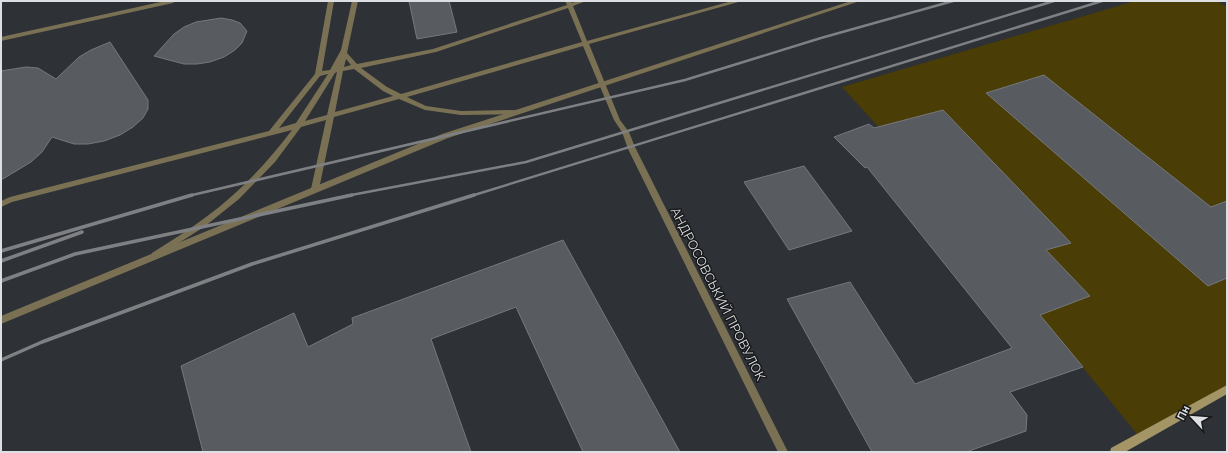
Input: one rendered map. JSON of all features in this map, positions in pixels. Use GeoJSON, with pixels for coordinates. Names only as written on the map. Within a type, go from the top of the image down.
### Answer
{"type":"FeatureCollection","features":[{"type":"Feature","properties":{"kind":"main road"},"geometry":{"type":"LineString","coordinates":[[1115,452],[1227,389]]}},
{"type":"Feature","properties":{"kind":"street"},"geometry":{"type":"LineString","coordinates":[[1,39],[173,1]]}},
{"type":"Feature","properties":{"kind":"street"},"geometry":{"type":"LineString","coordinates":[[271,133],[318,74],[331,1]]}},
{"type":"Feature","properties":{"kind":"street"},"geometry":{"type":"LineString","coordinates":[[316,189],[343,52],[355,1]]}},
{"type":"Feature","properties":{"kind":"street"},"geometry":{"type":"LineString","coordinates":[[318,74],[434,51],[569,3],[583,1]]}},
{"type":"Feature","properties":{"kind":"street"},"geometry":{"type":"LineString","coordinates":[[1,204],[18,198],[271,133],[739,1]]}},
{"type":"Feature","properties":{"kind":"street"},"geometry":{"type":"LineString","coordinates":[[1,320],[445,136],[857,1]]}},
{"type":"Feature","properties":{"kind":"street","name":"АНДРОСОВСЬКИЙ ПРОВУЛОК"},"geometry":{"type":"LineString","coordinates":[[569,3],[617,120],[625,132],[631,147],[783,452]]}},
{"type":"Feature","properties":{"kind":"street"},"geometry":{"type":"LineString","coordinates":[[343,52],[356,67],[385,89],[425,108],[461,113],[516,112]]}},
{"type":"Feature","properties":{"kind":"street"},"geometry":{"type":"LineString","coordinates":[[147,260],[216,214],[262,172],[299,127],[327,82],[343,52]]}},
{"type":"Feature","properties":{"kind":"shaded area"},"geometry":{"type":"Polygon","coordinates":[[[1135,1],[1216,1],[1227,7],[1227,386],[1137,434],[955,214],[842,87],[1135,1]]]}},
{"type":"Feature","properties":{"kind":"building"},"geometry":{"type":"Polygon","coordinates":[[[409,1],[449,1],[457,32],[417,39],[409,1]]]}},
{"type":"Feature","properties":{"kind":"building"},"geometry":{"type":"Polygon","coordinates":[[[221,18],[240,23],[247,31],[242,43],[235,50],[224,57],[210,62],[184,64],[154,56],[174,34],[184,27],[196,22],[221,18]]]}},
{"type":"Feature","properties":{"kind":"building"},"geometry":{"type":"Polygon","coordinates":[[[110,42],[148,100],[148,109],[143,118],[133,127],[120,135],[104,141],[88,144],[74,144],[52,137],[42,152],[31,162],[1,180],[1,71],[26,67],[38,68],[56,79],[79,57],[110,42]]]}},
{"type":"Feature","properties":{"kind":"building"},"geometry":{"type":"Polygon","coordinates":[[[1044,75],[1211,207],[1227,201],[1227,278],[1208,286],[986,93],[1044,75]]]}},
{"type":"Feature","properties":{"kind":"building"},"geometry":{"type":"Polygon","coordinates":[[[943,110],[1071,243],[1046,250],[1090,296],[1040,315],[1083,367],[1010,392],[1027,415],[1026,431],[966,452],[872,452],[787,299],[850,282],[915,384],[1012,348],[867,167],[865,168],[834,137],[869,124],[874,128],[943,110]]]}},
{"type":"Feature","properties":{"kind":"building"},"geometry":{"type":"Polygon","coordinates":[[[804,166],[852,231],[789,250],[744,182],[804,166]]]}},
{"type":"Feature","properties":{"kind":"building"},"geometry":{"type":"Polygon","coordinates":[[[563,240],[680,452],[583,452],[516,307],[431,339],[471,452],[203,452],[181,366],[294,313],[308,347],[353,324],[352,318],[563,240]]]}},
{"type":"Feature","properties":{"kind":"railway"},"geometry":{"type":"LineString","coordinates":[[191,195],[685,80],[821,38],[953,1]]}},
{"type":"Feature","properties":{"kind":"railway"},"geometry":{"type":"LineString","coordinates":[[346,196],[526,162],[1054,1]]}},
{"type":"Feature","properties":{"kind":"railway"},"geometry":{"type":"LineString","coordinates":[[471,196],[1102,1]]}},
{"type":"Feature","properties":{"kind":"railway"},"geometry":{"type":"LineString","coordinates":[[1,251],[191,195]]}},
{"type":"Feature","properties":{"kind":"railway"},"geometry":{"type":"LineString","coordinates":[[1,281],[75,254],[352,195]]}},
{"type":"Feature","properties":{"kind":"railway"},"geometry":{"type":"LineString","coordinates":[[1,360],[42,342],[252,264],[474,195]]}},
{"type":"Feature","properties":{"kind":"railway"},"geometry":{"type":"LineString","coordinates":[[1,261],[82,232]]}}]}
